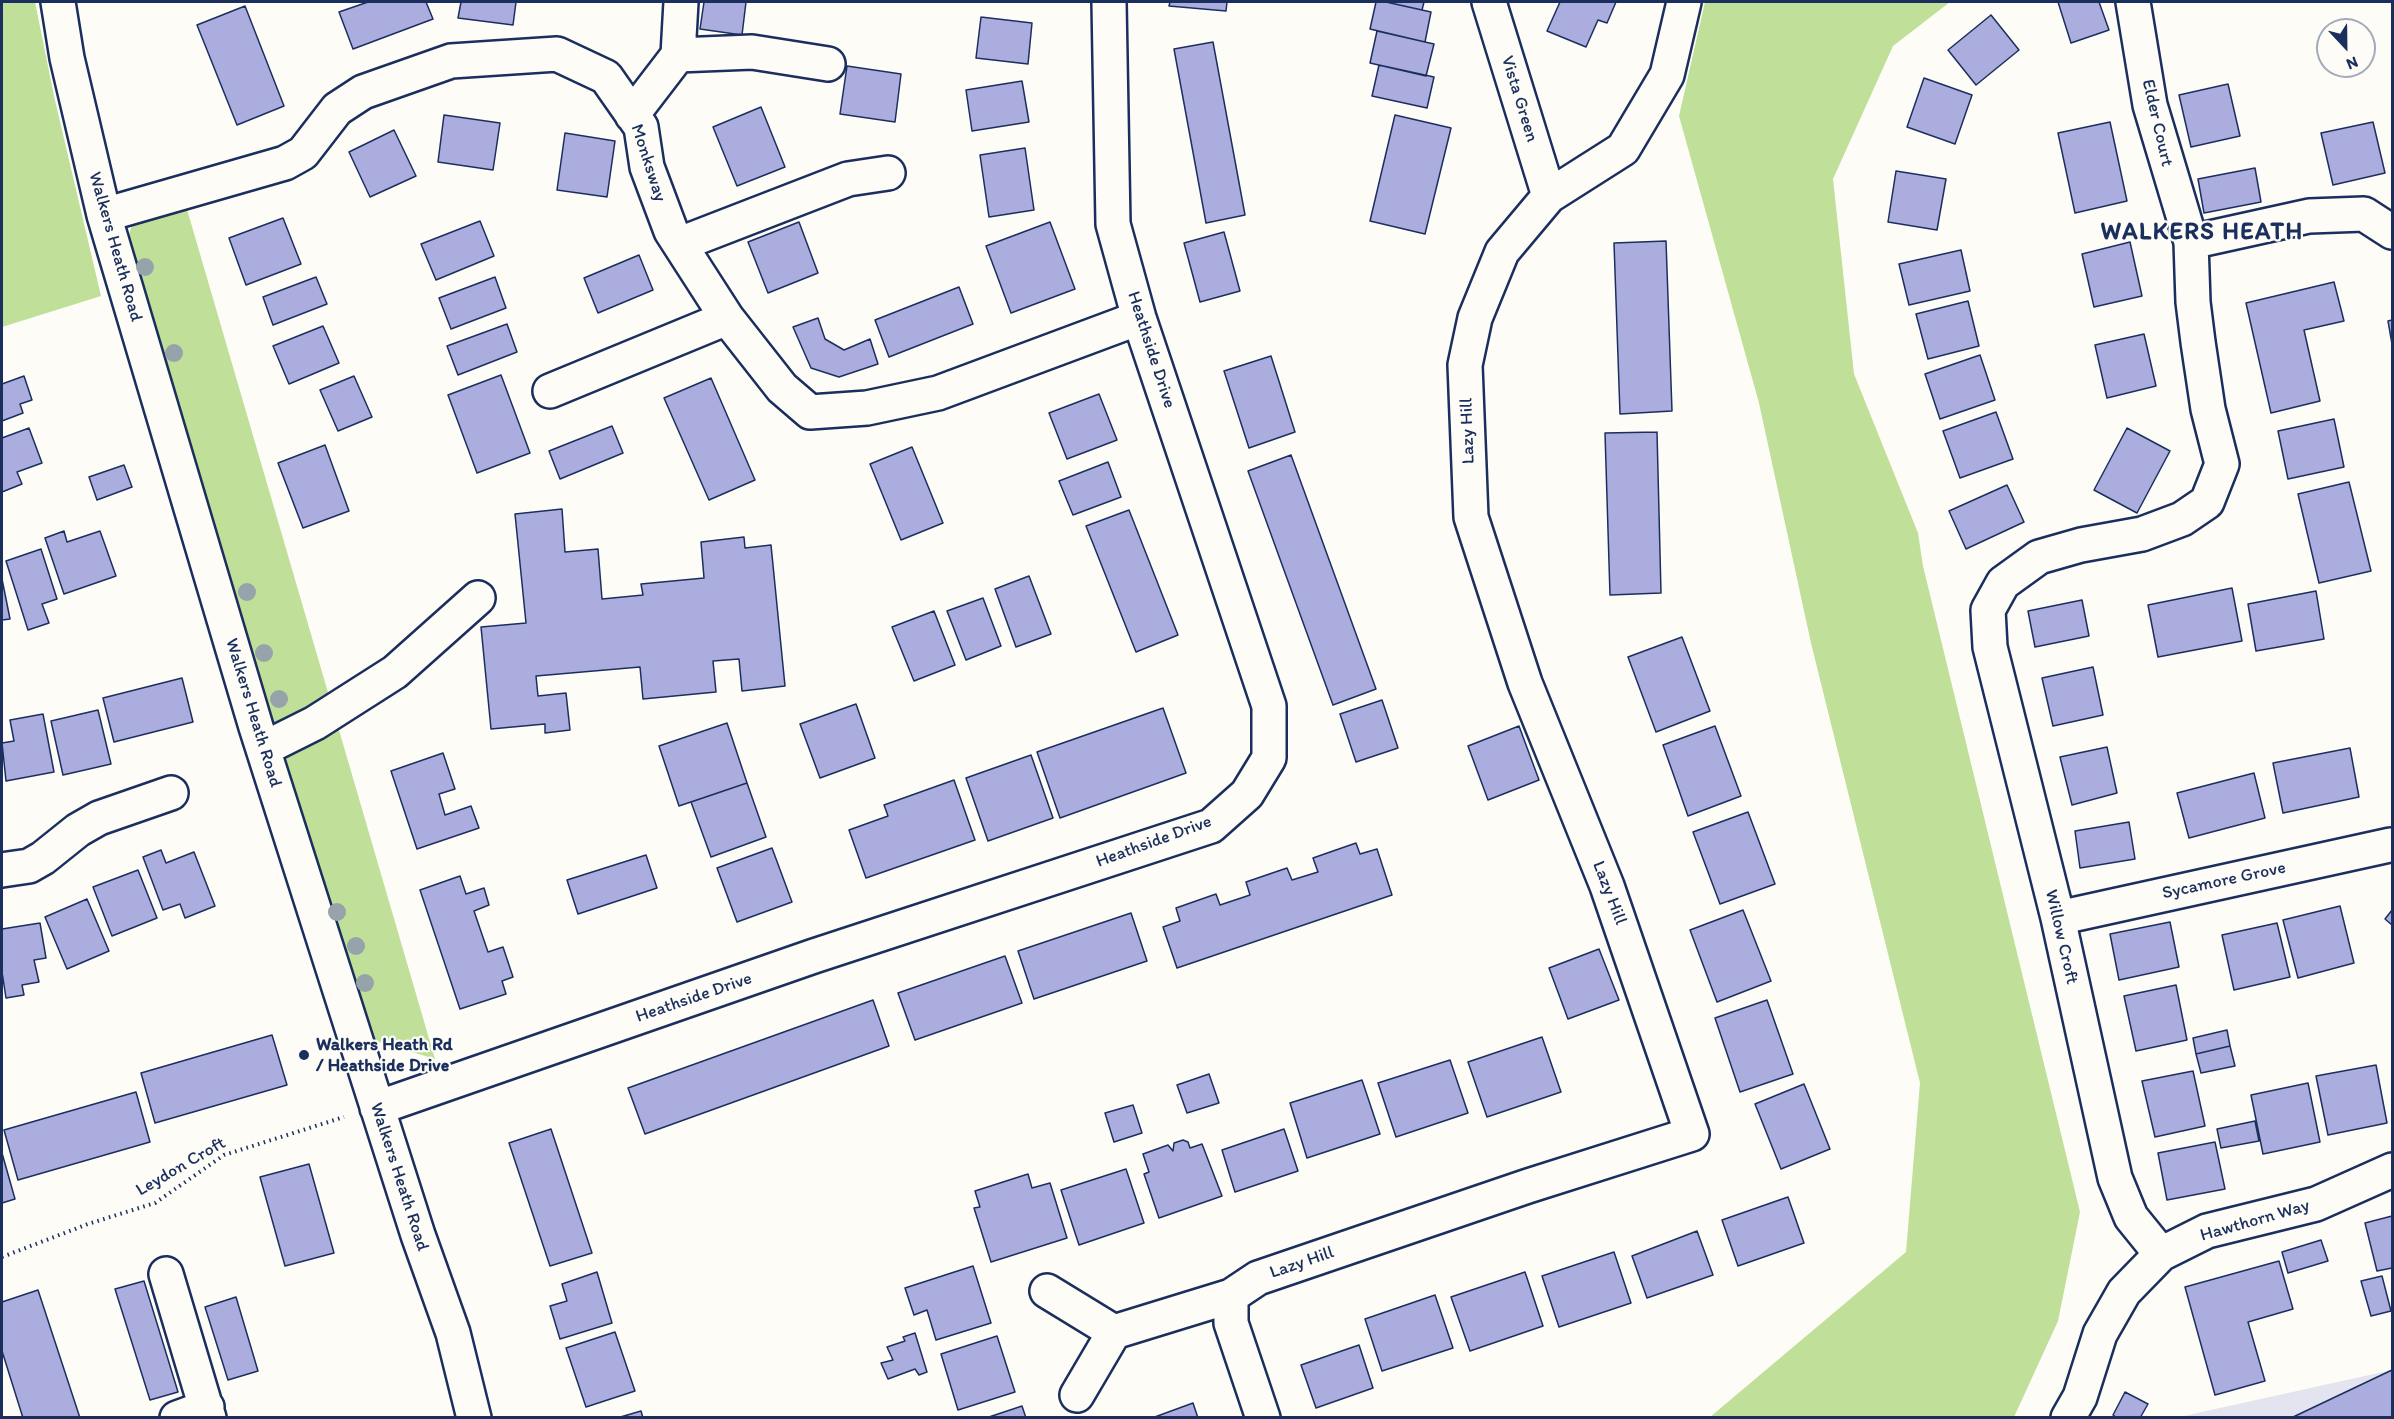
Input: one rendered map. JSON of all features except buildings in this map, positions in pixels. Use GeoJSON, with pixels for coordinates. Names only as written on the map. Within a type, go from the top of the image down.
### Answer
{"type":"FeatureCollection","features":[{"type":"Feature","properties":{"kind":"street","name":"Walkers Heath Road"},"geometry":{"type":"LineString","coordinates":[[58,2],[67,58],[104,215],[263,748],[377,1108],[453,1333],[474,1418]]}},
{"type":"Feature","properties":{"kind":"street"},"geometry":{"type":"LineString","coordinates":[[632,115],[678,55],[681,2]]}},
{"type":"Feature","properties":{"kind":"street","name":"Heathside Drive"},"geometry":{"type":"LineString","coordinates":[[377,1108],[814,956],[1211,826],[1247,794],[1269,758],[1269,706],[1139,318],[1113,224],[1109,2]]}},
{"type":"Feature","properties":{"kind":"street","name":"Vista Green"},"geometry":{"type":"LineString","coordinates":[[1489,2],[1550,195]]}},
{"type":"Feature","properties":{"kind":"street"},"geometry":{"type":"LineString","coordinates":[[1550,195],[1623,149],[1666,75],[1684,2]]}},
{"type":"Feature","properties":{"kind":"street","name":"Elder Court"},"geometry":{"type":"LineString","coordinates":[[1988,610],[2003,583],[2040,557],[2081,545],[2142,534],[2182,519],[2207,502],[2222,464],[2208,409],[2198,342],[2193,302],[2191,242],[2150,105],[2133,2]]}},
{"type":"Feature","properties":{"kind":"street"},"geometry":{"type":"LineString","coordinates":[[678,55],[752,52],[828,64]]}},
{"type":"Feature","properties":{"kind":"street","name":"Monksway"},"geometry":{"type":"LineString","coordinates":[[104,215],[285,163],[303,153],[337,109],[363,92],[451,61],[557,54],[606,77],[641,127],[647,167],[671,231],[727,318],[782,388],[810,412],[867,408],[938,393],[1139,318]]}},
{"type":"Feature","properties":{"kind":"street"},"geometry":{"type":"LineString","coordinates":[[680,244],[848,179],[888,173]]}},
{"type":"Feature","properties":{"kind":"street","name":"Lazy Hill"},"geometry":{"type":"LineString","coordinates":[[1114,1332],[1231,1296],[1258,1278],[1528,1186],[1692,1134],[1607,886],[1525,683],[1472,517],[1465,365],[1475,318],[1502,252],[1550,195]]}},
{"type":"Feature","properties":{"kind":"street"},"geometry":{"type":"LineString","coordinates":[[2191,242],[2309,216],[2364,214],[2392,232]]}},
{"type":"Feature","properties":{"kind":"street"},"geometry":{"type":"LineString","coordinates":[[550,391],[727,318]]}},
{"type":"Feature","properties":{"kind":"street"},"geometry":{"type":"LineString","coordinates":[[263,748],[315,723],[395,672],[478,598]]}},
{"type":"Feature","properties":{"kind":"street","name":"Willow Croft"},"geometry":{"type":"LineString","coordinates":[[1988,610],[1990,646],[2058,918],[2115,1178],[2131,1217],[2160,1254]]}},
{"type":"Feature","properties":{"kind":"street"},"geometry":{"type":"LineString","coordinates":[[15,868],[43,858],[78,830],[99,819],[171,793]]}},
{"type":"Feature","properties":{"kind":"street","name":"Sycamore Grove"},"geometry":{"type":"LineString","coordinates":[[2058,918],[2390,845]]}},
{"type":"Feature","properties":{"kind":"street","name":"Hawthorn Way"},"geometry":{"type":"LineString","coordinates":[[2068,1418],[2080,1397],[2100,1334],[2124,1292],[2160,1254],[2207,1231],[2316,1204],[2392,1170]]}},
{"type":"Feature","properties":{"kind":"street"},"geometry":{"type":"LineString","coordinates":[[166,1274],[198,1414]]}},
{"type":"Feature","properties":{"kind":"street"},"geometry":{"type":"LineString","coordinates":[[1047,1291],[1114,1332],[1077,1395]]}},
{"type":"Feature","properties":{"kind":"street"},"geometry":{"type":"LineString","coordinates":[[1231,1296],[1231,1323],[1263,1418]]}},
{"type":"Feature","properties":{"kind":"path","name":"Leydon Croft"},"geometry":{"type":"LineString","coordinates":[[2,1257],[88,1224],[155,1203],[225,1155],[377,1108]]}},
{"type":"Feature","properties":{"kind":"shaded area"},"geometry":{"type":"Polygon","coordinates":[[[2392,1370],[2392,1417],[2179,1417],[2392,1370]]]}},
{"type":"Feature","properties":{"kind":"green space"},"geometry":{"type":"Polygon","coordinates":[[[2,2],[35,2],[54,96],[101,296],[2,327],[2,2]]]}},
{"type":"Feature","properties":{"kind":"green space"},"geometry":{"type":"Polygon","coordinates":[[[1705,2],[1950,2],[1893,46],[1833,179],[1854,374],[1918,533],[1923,566],[2080,1212],[2058,1321],[2014,1417],[1710,1417],[1906,1252],[1920,1083],[1811,643],[1759,403],[1679,116],[1705,2]]]}},
{"type":"Feature","properties":{"kind":"green space"},"geometry":{"type":"Polygon","coordinates":[[[186,206],[435,1059],[376,1041],[354,994],[126,247],[132,224],[186,206]]]}},
{"type":"Feature","properties":{"kind":"place","name":"Walkers Heath Rd / Heathside Drive"},"geometry":{"type":"Point","coordinates":[304,1055]}},
{"type":"Feature","properties":{"kind":"district","name":"WALKERS HEATH"},"geometry":{"type":"Point","coordinates":[2202,233]}}]}
